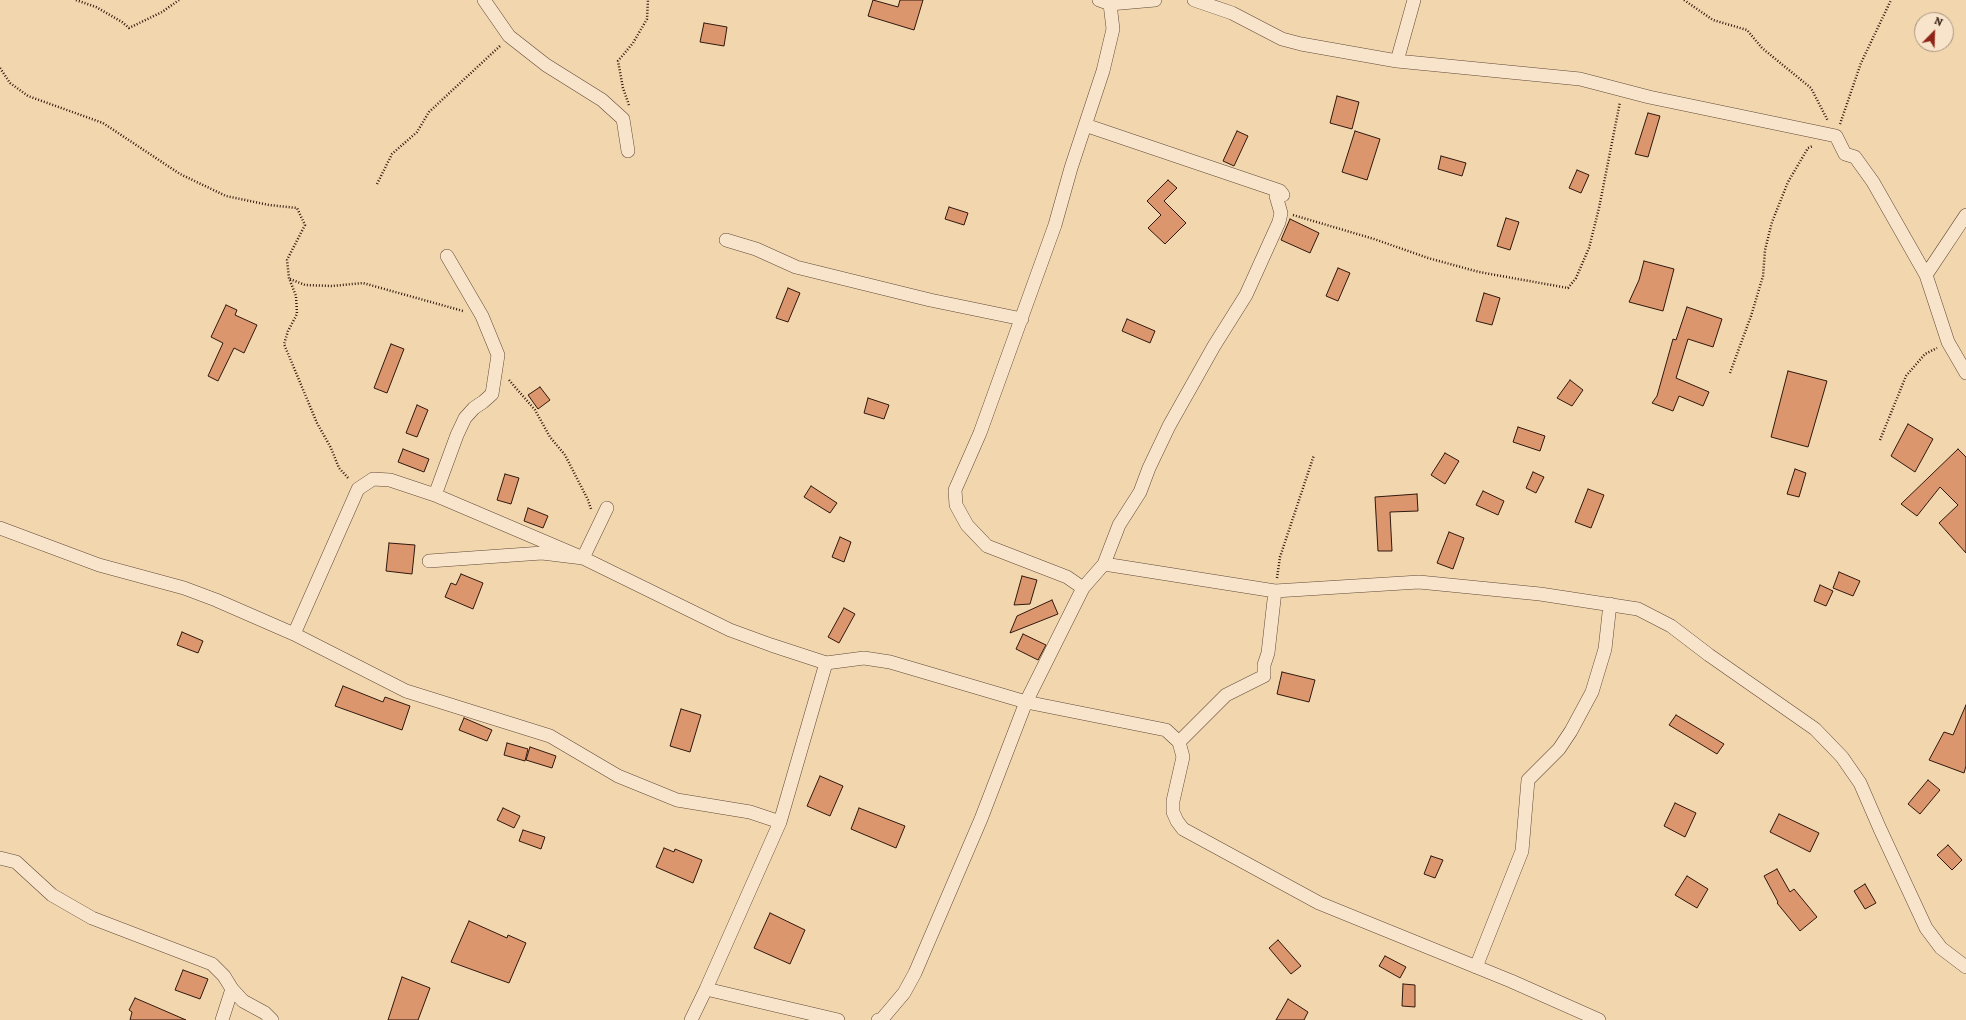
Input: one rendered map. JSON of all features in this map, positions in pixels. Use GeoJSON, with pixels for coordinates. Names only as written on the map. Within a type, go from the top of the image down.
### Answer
{"type":"FeatureCollection","features":[{"type":"Feature","properties":{"kind":"street"},"geometry":{"type":"LineString","coordinates":[[484,0],[509,36],[546,65],[602,100],[623,119],[628,151]]}},
{"type":"Feature","properties":{"kind":"street"},"geometry":{"type":"LineString","coordinates":[[1083,588],[1067,577],[987,546],[967,525],[956,505],[955,490],[980,433],[1022,319],[1055,224],[1103,71],[1113,29],[1106,1],[1155,0]]}},
{"type":"Feature","properties":{"kind":"street"},"geometry":{"type":"LineString","coordinates":[[1194,0],[1232,13],[1282,40],[1397,61],[1566,77],[1836,136],[1845,154],[1855,157],[1873,182],[1926,275],[1948,342],[1966,373]]}},
{"type":"Feature","properties":{"kind":"street"},"geometry":{"type":"LineString","coordinates":[[1397,61],[1414,0]]}},
{"type":"Feature","properties":{"kind":"street"},"geometry":{"type":"LineString","coordinates":[[878,1020],[882,1019],[904,993],[915,973],[981,819],[1026,702],[1083,588],[1104,564],[1119,525],[1140,492],[1149,468],[1169,426],[1214,346],[1246,296],[1277,228],[1281,213],[1276,196],[1283,195],[1280,191],[1085,125]]}},
{"type":"Feature","properties":{"kind":"street"},"geometry":{"type":"LineString","coordinates":[[1926,275],[1966,215]]}},
{"type":"Feature","properties":{"kind":"street"},"geometry":{"type":"LineString","coordinates":[[726,240],[756,249],[796,267],[923,298],[1022,319]]}},
{"type":"Feature","properties":{"kind":"street"},"geometry":{"type":"LineString","coordinates":[[435,495],[457,435],[465,418],[474,408],[492,394],[498,355],[482,316],[446,256]]}},
{"type":"Feature","properties":{"kind":"street"},"geometry":{"type":"LineString","coordinates":[[294,634],[358,489],[373,479],[390,480],[435,495],[583,558],[730,630],[770,645],[826,663],[864,658],[878,660],[964,682],[1026,702],[1166,730],[1179,742],[1183,757],[1173,802],[1173,812],[1183,829],[1319,902],[1476,967],[1598,1020]]}},
{"type":"Feature","properties":{"kind":"street"},"geometry":{"type":"LineString","coordinates":[[583,558],[607,508]]}},
{"type":"Feature","properties":{"kind":"street"},"geometry":{"type":"LineString","coordinates":[[0,528],[99,565],[184,588],[294,634],[406,691],[550,736],[618,776],[677,800],[750,812],[780,822]]}},
{"type":"Feature","properties":{"kind":"street"},"geometry":{"type":"LineString","coordinates":[[429,561],[542,553],[583,558]]}},
{"type":"Feature","properties":{"kind":"street"},"geometry":{"type":"LineString","coordinates":[[1104,564],[1275,591],[1419,582],[1540,594],[1610,604],[1638,610],[1671,626],[1709,655],[1815,729],[1842,757],[1860,783],[1926,928],[1941,948],[1966,967]]}},
{"type":"Feature","properties":{"kind":"street"},"geometry":{"type":"LineString","coordinates":[[1179,742],[1226,695],[1264,676],[1264,665],[1268,652],[1275,591]]}},
{"type":"Feature","properties":{"kind":"street"},"geometry":{"type":"LineString","coordinates":[[1476,967],[1522,851],[1528,780],[1544,765],[1567,737],[1583,712],[1592,692],[1605,649],[1610,604]]}},
{"type":"Feature","properties":{"kind":"street"},"geometry":{"type":"LineString","coordinates":[[691,1020],[780,822],[826,663]]}},
{"type":"Feature","properties":{"kind":"street"},"geometry":{"type":"LineString","coordinates":[[0,858],[16,862],[52,896],[92,918],[212,964],[224,976],[232,989],[243,1001],[265,1013],[272,1020]]}},
{"type":"Feature","properties":{"kind":"street"},"geometry":{"type":"LineString","coordinates":[[222,1020],[232,989]]}},
{"type":"Feature","properties":{"kind":"street"},"geometry":{"type":"LineString","coordinates":[[706,989],[838,1020]]}},
{"type":"Feature","properties":{"kind":"path"},"geometry":{"type":"LineString","coordinates":[[76,0],[96,7],[122,22],[128,28],[162,12],[179,0]]}},
{"type":"Feature","properties":{"kind":"path"},"geometry":{"type":"LineString","coordinates":[[630,106],[623,88],[618,61],[632,43],[647,19],[648,0]]}},
{"type":"Feature","properties":{"kind":"path"},"geometry":{"type":"LineString","coordinates":[[1684,0],[1713,20],[1747,30],[1762,48],[1811,88],[1836,136]]}},
{"type":"Feature","properties":{"kind":"path"},"geometry":{"type":"LineString","coordinates":[[1836,136],[1861,63],[1891,0]]}},
{"type":"Feature","properties":{"kind":"path"},"geometry":{"type":"LineString","coordinates":[[377,184],[392,154],[417,132],[429,112],[509,36]]}},
{"type":"Feature","properties":{"kind":"path"},"geometry":{"type":"LineString","coordinates":[[0,68],[10,83],[28,96],[103,123],[142,148],[165,166],[226,196],[269,205],[298,208],[305,225],[287,260],[289,278],[296,296],[297,314],[288,331],[284,344],[317,423],[331,448],[339,468],[358,489]]}},
{"type":"Feature","properties":{"kind":"path"},"geometry":{"type":"LineString","coordinates":[[1281,213],[1304,217],[1428,258],[1464,268],[1568,288],[1576,278],[1588,248],[1599,208],[1622,90]]}},
{"type":"Feature","properties":{"kind":"path"},"geometry":{"type":"LineString","coordinates":[[1730,373],[1751,316],[1763,276],[1765,250],[1772,222],[1788,182],[1808,148],[1815,145]]}},
{"type":"Feature","properties":{"kind":"path"},"geometry":{"type":"LineString","coordinates":[[289,278],[305,285],[332,286],[363,283],[444,307],[482,316]]}},
{"type":"Feature","properties":{"kind":"path"},"geometry":{"type":"LineString","coordinates":[[1880,440],[1906,376],[1925,354],[1948,342]]}},
{"type":"Feature","properties":{"kind":"path"},"geometry":{"type":"LineString","coordinates":[[507,376],[510,383],[535,410],[550,437],[565,455],[588,500],[596,529]]}},
{"type":"Feature","properties":{"kind":"path"},"geometry":{"type":"LineString","coordinates":[[1275,591],[1280,557],[1314,455]]}},
{"type":"Feature","properties":{"kind":"building"},"geometry":{"type":"Polygon","coordinates":[[[873,0],[898,7],[900,0],[923,0],[914,30],[868,16],[873,0]]]}},
{"type":"Feature","properties":{"kind":"building"},"geometry":{"type":"Polygon","coordinates":[[[704,23],[727,27],[724,46],[700,42],[704,23]]]}},
{"type":"Feature","properties":{"kind":"building"},"geometry":{"type":"Polygon","coordinates":[[[1337,96],[1359,102],[1352,129],[1330,123],[1337,96]]]}},
{"type":"Feature","properties":{"kind":"building"},"geometry":{"type":"Polygon","coordinates":[[[1648,113],[1660,116],[1648,157],[1635,154],[1648,113]]]}},
{"type":"Feature","properties":{"kind":"building"},"geometry":{"type":"Polygon","coordinates":[[[1237,131],[1248,136],[1234,166],[1223,161],[1237,131]]]}},
{"type":"Feature","properties":{"kind":"building"},"geometry":{"type":"Polygon","coordinates":[[[1355,131],[1380,139],[1367,180],[1342,172],[1355,131]]]}},
{"type":"Feature","properties":{"kind":"building"},"geometry":{"type":"Polygon","coordinates":[[[1441,156],[1466,163],[1462,176],[1438,169],[1441,156]]]}},
{"type":"Feature","properties":{"kind":"building"},"geometry":{"type":"Polygon","coordinates":[[[1577,170],[1589,175],[1581,193],[1569,188],[1577,170]]]}},
{"type":"Feature","properties":{"kind":"building"},"geometry":{"type":"Polygon","coordinates":[[[1168,180],[1177,188],[1164,201],[1186,223],[1165,244],[1148,228],[1161,215],[1147,201],[1168,180]]]}},
{"type":"Feature","properties":{"kind":"building"},"geometry":{"type":"Polygon","coordinates":[[[949,207],[968,213],[964,225],[945,219],[949,207]]]}},
{"type":"Feature","properties":{"kind":"building"},"geometry":{"type":"Polygon","coordinates":[[[1506,218],[1519,222],[1510,250],[1497,246],[1506,218]]]}},
{"type":"Feature","properties":{"kind":"building"},"geometry":{"type":"Polygon","coordinates":[[[1290,219],[1319,233],[1310,253],[1281,240],[1290,219]]]}},
{"type":"Feature","properties":{"kind":"building"},"geometry":{"type":"Polygon","coordinates":[[[1644,261],[1674,269],[1663,311],[1629,302],[1639,280],[1644,261]]]}},
{"type":"Feature","properties":{"kind":"building"},"geometry":{"type":"Polygon","coordinates":[[[1338,268],[1350,273],[1338,301],[1326,296],[1338,268]]]}},
{"type":"Feature","properties":{"kind":"building"},"geometry":{"type":"Polygon","coordinates":[[[788,288],[800,293],[788,322],[776,318],[788,288]]]}},
{"type":"Feature","properties":{"kind":"building"},"geometry":{"type":"Polygon","coordinates":[[[1484,293],[1500,298],[1492,325],[1476,321],[1484,293]]]}},
{"type":"Feature","properties":{"kind":"building"},"geometry":{"type":"Polygon","coordinates":[[[226,305],[237,310],[235,315],[257,325],[244,353],[234,348],[218,381],[208,376],[223,343],[211,337],[226,305]]]}},
{"type":"Feature","properties":{"kind":"building"},"geometry":{"type":"Polygon","coordinates":[[[1687,307],[1722,319],[1713,347],[1688,339],[1676,378],[1709,392],[1703,406],[1679,396],[1673,411],[1652,403],[1657,396],[1673,339],[1676,340],[1687,307]]]}},
{"type":"Feature","properties":{"kind":"building"},"geometry":{"type":"Polygon","coordinates":[[[1127,319],[1155,331],[1150,343],[1122,331],[1127,319]]]}},
{"type":"Feature","properties":{"kind":"building"},"geometry":{"type":"Polygon","coordinates":[[[391,344],[404,349],[387,393],[374,388],[391,344]]]}},
{"type":"Feature","properties":{"kind":"building"},"geometry":{"type":"Polygon","coordinates":[[[1788,371],[1827,381],[1808,447],[1771,437],[1788,371]]]}},
{"type":"Feature","properties":{"kind":"building"},"geometry":{"type":"Polygon","coordinates":[[[1570,380],[1583,390],[1572,406],[1557,398],[1570,380]]]}},
{"type":"Feature","properties":{"kind":"building"},"geometry":{"type":"Polygon","coordinates":[[[540,387],[550,400],[538,409],[528,395],[540,387]]]}},
{"type":"Feature","properties":{"kind":"building"},"geometry":{"type":"Polygon","coordinates":[[[868,398],[889,405],[884,419],[864,413],[868,398]]]}},
{"type":"Feature","properties":{"kind":"building"},"geometry":{"type":"Polygon","coordinates":[[[417,405],[428,410],[417,437],[406,433],[417,405]]]}},
{"type":"Feature","properties":{"kind":"building"},"geometry":{"type":"Polygon","coordinates":[[[1908,424],[1933,439],[1915,472],[1891,456],[1908,424]]]}},
{"type":"Feature","properties":{"kind":"building"},"geometry":{"type":"Polygon","coordinates":[[[1518,427],[1545,436],[1540,451],[1513,442],[1518,427]]]}},
{"type":"Feature","properties":{"kind":"building"},"geometry":{"type":"Polygon","coordinates":[[[403,449],[429,459],[424,472],[398,462],[403,449]]]}},
{"type":"Feature","properties":{"kind":"building"},"geometry":{"type":"Polygon","coordinates":[[[1958,449],[1966,457],[1966,553],[1939,523],[1958,505],[1940,487],[1917,516],[1901,504],[1958,449]]]}},
{"type":"Feature","properties":{"kind":"building"},"geometry":{"type":"Polygon","coordinates":[[[1445,453],[1459,461],[1445,484],[1431,475],[1445,453]]]}},
{"type":"Feature","properties":{"kind":"building"},"geometry":{"type":"Polygon","coordinates":[[[1795,469],[1806,473],[1799,497],[1787,494],[1795,469]]]}},
{"type":"Feature","properties":{"kind":"building"},"geometry":{"type":"Polygon","coordinates":[[[1533,472],[1544,477],[1536,493],[1526,488],[1533,472]]]}},
{"type":"Feature","properties":{"kind":"building"},"geometry":{"type":"Polygon","coordinates":[[[505,474],[519,478],[511,504],[497,500],[505,474]]]}},
{"type":"Feature","properties":{"kind":"building"},"geometry":{"type":"Polygon","coordinates":[[[811,486],[837,503],[830,513],[804,497],[811,486]]]}},
{"type":"Feature","properties":{"kind":"building"},"geometry":{"type":"Polygon","coordinates":[[[1588,489],[1604,495],[1591,528],[1575,522],[1588,489]]]}},
{"type":"Feature","properties":{"kind":"building"},"geometry":{"type":"Polygon","coordinates":[[[1483,491],[1504,501],[1498,515],[1476,505],[1483,491]]]}},
{"type":"Feature","properties":{"kind":"building"},"geometry":{"type":"Polygon","coordinates":[[[1417,494],[1418,511],[1390,512],[1392,551],[1378,551],[1375,497],[1417,494]]]}},
{"type":"Feature","properties":{"kind":"building"},"geometry":{"type":"Polygon","coordinates":[[[528,508],[548,516],[543,528],[524,521],[528,508]]]}},
{"type":"Feature","properties":{"kind":"building"},"geometry":{"type":"Polygon","coordinates":[[[1449,532],[1464,538],[1453,569],[1437,563],[1449,532]]]}},
{"type":"Feature","properties":{"kind":"building"},"geometry":{"type":"Polygon","coordinates":[[[840,537],[851,542],[844,562],[832,557],[840,537]]]}},
{"type":"Feature","properties":{"kind":"building"},"geometry":{"type":"Polygon","coordinates":[[[389,543],[415,545],[412,574],[386,571],[389,543]]]}},
{"type":"Feature","properties":{"kind":"building"},"geometry":{"type":"Polygon","coordinates":[[[1839,572],[1860,581],[1853,596],[1833,588],[1839,572]]]}},
{"type":"Feature","properties":{"kind":"building"},"geometry":{"type":"Polygon","coordinates":[[[461,574],[483,583],[473,609],[445,597],[451,583],[456,585],[461,574]]]}},
{"type":"Feature","properties":{"kind":"building"},"geometry":{"type":"Polygon","coordinates":[[[1022,576],[1037,580],[1030,604],[1014,605],[1022,576]]]}},
{"type":"Feature","properties":{"kind":"building"},"geometry":{"type":"Polygon","coordinates":[[[1820,585],[1833,591],[1826,606],[1814,601],[1820,585]]]}},
{"type":"Feature","properties":{"kind":"building"},"geometry":{"type":"Polygon","coordinates":[[[1052,600],[1058,614],[1010,633],[1017,616],[1052,600]]]}},
{"type":"Feature","properties":{"kind":"building"},"geometry":{"type":"Polygon","coordinates":[[[844,608],[855,614],[839,643],[828,637],[844,608]]]}},
{"type":"Feature","properties":{"kind":"building"},"geometry":{"type":"Polygon","coordinates":[[[182,632],[203,641],[198,653],[177,645],[182,632]]]}},
{"type":"Feature","properties":{"kind":"building"},"geometry":{"type":"Polygon","coordinates":[[[1023,634],[1046,645],[1038,660],[1016,649],[1023,634]]]}},
{"type":"Feature","properties":{"kind":"building"},"geometry":{"type":"Polygon","coordinates":[[[1282,672],[1315,680],[1309,702],[1277,694],[1282,672]]]}},
{"type":"Feature","properties":{"kind":"building"},"geometry":{"type":"Polygon","coordinates":[[[343,686],[383,702],[385,697],[410,706],[402,730],[335,706],[343,686]]]}},
{"type":"Feature","properties":{"kind":"building"},"geometry":{"type":"Polygon","coordinates":[[[1966,705],[1966,766],[1964,773],[1929,760],[1944,732],[1953,735],[1966,705]]]}},
{"type":"Feature","properties":{"kind":"building"},"geometry":{"type":"Polygon","coordinates":[[[681,709],[701,715],[690,752],[670,746],[681,709]]]}},
{"type":"Feature","properties":{"kind":"building"},"geometry":{"type":"Polygon","coordinates":[[[1676,715],[1724,744],[1717,754],[1669,725],[1676,715]]]}},
{"type":"Feature","properties":{"kind":"building"},"geometry":{"type":"Polygon","coordinates":[[[464,718],[492,730],[487,741],[459,730],[464,718]]]}},
{"type":"Feature","properties":{"kind":"building"},"geometry":{"type":"Polygon","coordinates":[[[507,743],[528,749],[525,761],[504,755],[507,743]]]}},
{"type":"Feature","properties":{"kind":"building"},"geometry":{"type":"Polygon","coordinates":[[[530,747],[556,756],[552,768],[526,760],[530,747]]]}},
{"type":"Feature","properties":{"kind":"building"},"geometry":{"type":"Polygon","coordinates":[[[820,776],[843,786],[830,816],[807,806],[820,776]]]}},
{"type":"Feature","properties":{"kind":"building"},"geometry":{"type":"Polygon","coordinates":[[[1928,780],[1940,790],[1920,814],[1908,804],[1928,780]]]}},
{"type":"Feature","properties":{"kind":"building"},"geometry":{"type":"Polygon","coordinates":[[[1675,803],[1696,813],[1685,837],[1664,826],[1675,803]]]}},
{"type":"Feature","properties":{"kind":"building"},"geometry":{"type":"Polygon","coordinates":[[[503,808],[520,816],[514,828],[497,820],[503,808]]]}},
{"type":"Feature","properties":{"kind":"building"},"geometry":{"type":"Polygon","coordinates":[[[859,808],[905,826],[896,848],[851,829],[859,808]]]}},
{"type":"Feature","properties":{"kind":"building"},"geometry":{"type":"Polygon","coordinates":[[[1779,814],[1819,833],[1810,852],[1770,832],[1779,814]]]}},
{"type":"Feature","properties":{"kind":"building"},"geometry":{"type":"Polygon","coordinates":[[[523,830],[545,837],[541,849],[519,841],[523,830]]]}},
{"type":"Feature","properties":{"kind":"building"},"geometry":{"type":"Polygon","coordinates":[[[1948,845],[1962,860],[1952,870],[1937,855],[1948,845]]]}},
{"type":"Feature","properties":{"kind":"building"},"geometry":{"type":"Polygon","coordinates":[[[664,848],[674,852],[675,849],[702,860],[693,883],[656,867],[664,848]]]}},
{"type":"Feature","properties":{"kind":"building"},"geometry":{"type":"Polygon","coordinates":[[[1431,856],[1443,860],[1435,878],[1424,874],[1431,856]]]}},
{"type":"Feature","properties":{"kind":"building"},"geometry":{"type":"Polygon","coordinates":[[[1777,869],[1790,892],[1794,889],[1817,917],[1800,931],[1777,903],[1778,902],[1764,876],[1777,869]]]}},
{"type":"Feature","properties":{"kind":"building"},"geometry":{"type":"Polygon","coordinates":[[[1687,876],[1708,889],[1697,908],[1675,895],[1687,876]]]}},
{"type":"Feature","properties":{"kind":"building"},"geometry":{"type":"Polygon","coordinates":[[[1865,884],[1876,903],[1865,909],[1854,891],[1865,884]]]}},
{"type":"Feature","properties":{"kind":"building"},"geometry":{"type":"Polygon","coordinates":[[[770,913],[805,930],[790,964],[754,948],[770,913]]]}},
{"type":"Feature","properties":{"kind":"building"},"geometry":{"type":"Polygon","coordinates":[[[469,921],[507,938],[508,935],[526,943],[509,983],[451,962],[469,921]]]}},
{"type":"Feature","properties":{"kind":"building"},"geometry":{"type":"Polygon","coordinates":[[[1278,940],[1301,966],[1291,974],[1269,948],[1278,940]]]}},
{"type":"Feature","properties":{"kind":"building"},"geometry":{"type":"Polygon","coordinates":[[[1385,956],[1406,967],[1400,978],[1379,966],[1385,956]]]}},
{"type":"Feature","properties":{"kind":"building"},"geometry":{"type":"Polygon","coordinates":[[[183,970],[208,979],[200,999],[175,990],[183,970]]]}},
{"type":"Feature","properties":{"kind":"building"},"geometry":{"type":"Polygon","coordinates":[[[402,977],[430,988],[418,1020],[388,1020],[402,977]]]}},
{"type":"Feature","properties":{"kind":"building"},"geometry":{"type":"Polygon","coordinates":[[[1403,984],[1415,985],[1415,1007],[1402,1006],[1403,984]]]}},
{"type":"Feature","properties":{"kind":"building"},"geometry":{"type":"Polygon","coordinates":[[[135,998],[186,1020],[130,1020],[132,1012],[129,1010],[135,998]]]}},
{"type":"Feature","properties":{"kind":"building"},"geometry":{"type":"Polygon","coordinates":[[[1288,999],[1308,1012],[1304,1020],[1276,1020],[1288,999]]]}}]}
